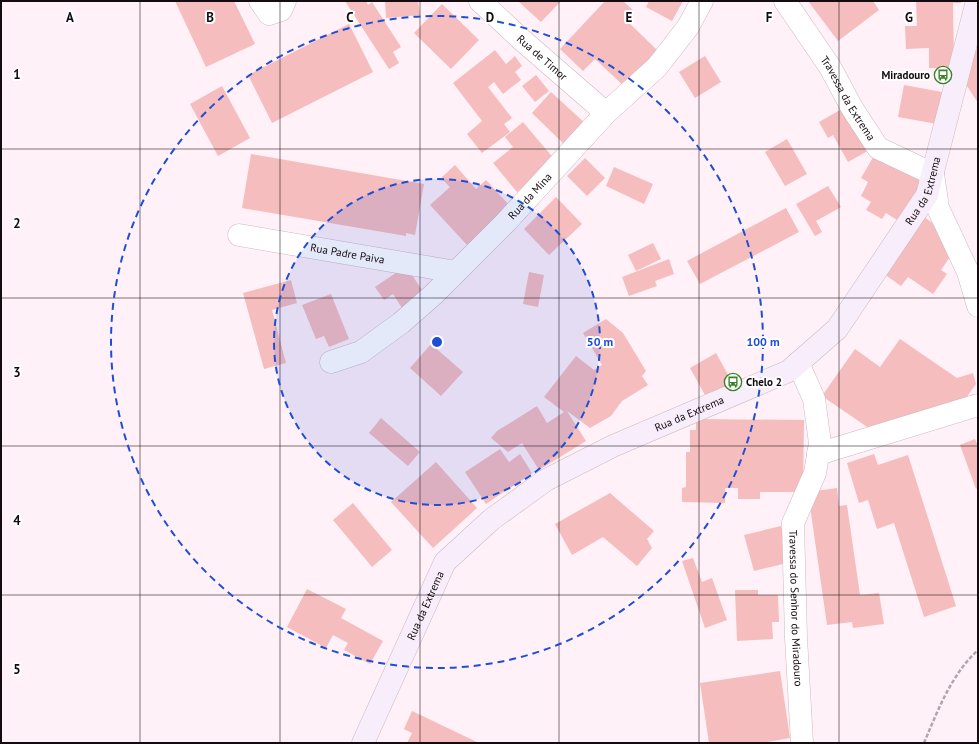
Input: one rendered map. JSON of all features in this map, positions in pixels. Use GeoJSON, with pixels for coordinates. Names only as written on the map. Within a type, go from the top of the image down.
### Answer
{"type":"FeatureCollection","features":[{"type":"Feature","properties":{"kind":"street"},"geometry":{"type":"LineString","coordinates":[[260,1],[269,14],[281,10],[285,1]]}},
{"type":"Feature","properties":{"kind":"street","name":"Rua de Timor"},"geometry":{"type":"LineString","coordinates":[[480,1],[522,40],[606,113]]}},
{"type":"Feature","properties":{"kind":"street","name":"Rua da Mina"},"geometry":{"type":"LineString","coordinates":[[331,362],[361,352],[401,323],[456,272],[506,222],[606,113],[657,67],[688,27],[702,1]]}},
{"type":"Feature","properties":{"kind":"street","name":"Travessa da Extrema"},"geometry":{"type":"LineString","coordinates":[[785,1],[830,67],[852,108],[878,148],[933,174]]}},
{"type":"Feature","properties":{"kind":"street","name":"Rua da Extrema"},"geometry":{"type":"LineString","coordinates":[[363,743],[445,562],[492,519],[546,480],[599,453],[789,371],[837,328],[927,195],[977,1]]}},
{"type":"Feature","properties":{"kind":"street"},"geometry":{"type":"LineString","coordinates":[[933,174],[938,208],[968,272],[978,306]]}},
{"type":"Feature","properties":{"kind":"street","name":"Rua Padre Paiva"},"geometry":{"type":"LineString","coordinates":[[239,235],[456,272]]}},
{"type":"Feature","properties":{"kind":"street","name":"Travessa do Senhor do Miradouro"},"geometry":{"type":"LineString","coordinates":[[798,363],[814,399],[820,442],[815,473],[793,522],[796,638],[802,743]]}},
{"type":"Feature","properties":{"kind":"street"},"geometry":{"type":"LineString","coordinates":[[818,454],[978,405]]}},
{"type":"Feature","properties":{"kind":"path"},"geometry":{"type":"LineString","coordinates":[[924,743],[943,698],[955,678],[978,650]]}},
{"type":"Feature","properties":{"kind":"building"},"geometry":{"type":"Polygon","coordinates":[[[175,1],[234,1],[255,44],[206,67],[175,1]]]}},
{"type":"Feature","properties":{"kind":"building"},"geometry":{"type":"Polygon","coordinates":[[[345,1],[366,1],[368,5],[372,2],[401,47],[393,52],[399,63],[389,69],[345,1]]]}},
{"type":"Feature","properties":{"kind":"building"},"geometry":{"type":"Polygon","coordinates":[[[385,1],[418,1],[420,15],[386,18],[385,1]]]}},
{"type":"Feature","properties":{"kind":"building"},"geometry":{"type":"Polygon","coordinates":[[[561,1],[541,22],[519,2],[561,1]]]}},
{"type":"Feature","properties":{"kind":"building"},"geometry":{"type":"Polygon","coordinates":[[[605,1],[623,1],[633,10],[625,19],[657,50],[624,86],[595,59],[583,71],[560,49],[605,1]]]}},
{"type":"Feature","properties":{"kind":"building"},"geometry":{"type":"Polygon","coordinates":[[[649,1],[683,1],[672,21],[646,7],[649,1]]]}},
{"type":"Feature","properties":{"kind":"building"},"geometry":{"type":"Polygon","coordinates":[[[808,1],[873,1],[879,10],[838,41],[808,1]]]}},
{"type":"Feature","properties":{"kind":"building"},"geometry":{"type":"Polygon","coordinates":[[[916,1],[961,1],[961,3],[953,3],[954,64],[978,49],[978,103],[954,66],[954,68],[929,68],[929,48],[906,49],[905,26],[917,26],[916,1]]]}},
{"type":"Feature","properties":{"kind":"building"},"geometry":{"type":"Polygon","coordinates":[[[442,4],[479,40],[451,69],[414,33],[442,4]]]}},
{"type":"Feature","properties":{"kind":"building"},"geometry":{"type":"Polygon","coordinates":[[[349,24],[373,72],[272,123],[248,75],[349,24]]]}},
{"type":"Feature","properties":{"kind":"building"},"geometry":{"type":"Polygon","coordinates":[[[495,50],[506,64],[515,56],[522,66],[515,72],[521,80],[503,94],[494,82],[488,87],[512,118],[504,124],[510,132],[482,153],[467,134],[482,121],[453,83],[495,50]]]}},
{"type":"Feature","properties":{"kind":"building"},"geometry":{"type":"Polygon","coordinates":[[[705,56],[721,82],[695,98],[679,72],[705,56]]]}},
{"type":"Feature","properties":{"kind":"building"},"geometry":{"type":"Polygon","coordinates":[[[536,75],[549,91],[535,102],[522,86],[536,75]]]}},
{"type":"Feature","properties":{"kind":"building"},"geometry":{"type":"Polygon","coordinates":[[[904,85],[942,92],[937,124],[898,117],[904,85]]]}},
{"type":"Feature","properties":{"kind":"building"},"geometry":{"type":"Polygon","coordinates":[[[222,86],[250,138],[218,156],[190,104],[222,86]]]}},
{"type":"Feature","properties":{"kind":"building"},"geometry":{"type":"Polygon","coordinates":[[[551,92],[587,125],[567,147],[532,113],[551,92]]]}},
{"type":"Feature","properties":{"kind":"building"},"geometry":{"type":"Polygon","coordinates":[[[849,105],[873,148],[848,162],[833,135],[828,138],[819,122],[849,105]]]}},
{"type":"Feature","properties":{"kind":"building"},"geometry":{"type":"Polygon","coordinates":[[[523,122],[555,160],[517,192],[493,163],[513,147],[505,137],[523,122]]]}},
{"type":"Feature","properties":{"kind":"building"},"geometry":{"type":"Polygon","coordinates":[[[787,139],[807,174],[785,186],[765,152],[787,139]]]}},
{"type":"Feature","properties":{"kind":"building"},"geometry":{"type":"Polygon","coordinates":[[[251,154],[424,184],[415,235],[406,233],[406,236],[242,208],[251,154]]]}},
{"type":"Feature","properties":{"kind":"building"},"geometry":{"type":"Polygon","coordinates":[[[875,154],[925,182],[902,223],[886,213],[882,219],[866,210],[871,202],[861,196],[868,182],[861,178],[875,154]]]}},
{"type":"Feature","properties":{"kind":"building"},"geometry":{"type":"Polygon","coordinates":[[[585,158],[605,178],[587,196],[567,176],[585,158]]]}},
{"type":"Feature","properties":{"kind":"building"},"geometry":{"type":"Polygon","coordinates":[[[455,165],[476,189],[486,180],[510,206],[467,245],[430,205],[450,187],[441,178],[455,165]]]}},
{"type":"Feature","properties":{"kind":"building"},"geometry":{"type":"Polygon","coordinates":[[[614,167],[653,184],[644,204],[606,186],[614,167]]]}},
{"type":"Feature","properties":{"kind":"building"},"geometry":{"type":"Polygon","coordinates":[[[828,186],[841,207],[816,221],[822,232],[815,236],[796,204],[828,186]]]}},
{"type":"Feature","properties":{"kind":"building"},"geometry":{"type":"Polygon","coordinates":[[[556,197],[582,224],[549,255],[524,229],[556,197]]]}},
{"type":"Feature","properties":{"kind":"building"},"geometry":{"type":"Polygon","coordinates":[[[786,208],[799,232],[700,284],[687,261],[786,208]]]}},
{"type":"Feature","properties":{"kind":"building"},"geometry":{"type":"Polygon","coordinates":[[[924,217],[960,242],[941,270],[947,274],[933,294],[908,277],[901,286],[884,274],[924,217]]]}},
{"type":"Feature","properties":{"kind":"building"},"geometry":{"type":"Polygon","coordinates":[[[653,243],[661,259],[636,271],[628,255],[653,243]]]}},
{"type":"Feature","properties":{"kind":"building"},"geometry":{"type":"Polygon","coordinates":[[[669,259],[674,274],[655,281],[657,286],[629,296],[622,277],[669,259]]]}},
{"type":"Feature","properties":{"kind":"building"},"geometry":{"type":"Polygon","coordinates":[[[406,266],[424,293],[402,308],[393,294],[384,300],[375,287],[406,266]]]}},
{"type":"Feature","properties":{"kind":"building"},"geometry":{"type":"Polygon","coordinates":[[[529,272],[544,275],[538,307],[523,304],[529,272]]]}},
{"type":"Feature","properties":{"kind":"building"},"geometry":{"type":"Polygon","coordinates":[[[291,280],[297,303],[272,310],[286,363],[264,369],[243,293],[291,280]]]}},
{"type":"Feature","properties":{"kind":"building"},"geometry":{"type":"Polygon","coordinates":[[[331,294],[349,339],[329,347],[324,336],[316,339],[302,305],[331,294]]]}},
{"type":"Feature","properties":{"kind":"building"},"geometry":{"type":"Polygon","coordinates":[[[606,319],[623,333],[646,371],[642,376],[648,385],[622,401],[611,416],[590,428],[567,411],[586,441],[539,470],[522,443],[508,452],[491,438],[497,431],[537,406],[547,423],[564,412],[544,397],[576,356],[594,370],[602,365],[583,333],[606,319]]]}},
{"type":"Feature","properties":{"kind":"building"},"geometry":{"type":"Polygon","coordinates":[[[900,339],[957,378],[973,373],[976,384],[961,405],[873,431],[822,396],[855,349],[880,367],[900,339]]]}},
{"type":"Feature","properties":{"kind":"building"},"geometry":{"type":"Polygon","coordinates":[[[431,344],[463,372],[441,396],[410,368],[431,344]]]}},
{"type":"Feature","properties":{"kind":"building"},"geometry":{"type":"Polygon","coordinates":[[[716,353],[732,382],[706,397],[690,368],[716,353]]]}},
{"type":"Feature","properties":{"kind":"building"},"geometry":{"type":"Polygon","coordinates":[[[381,418],[420,452],[408,466],[369,433],[381,418]]]}},
{"type":"Feature","properties":{"kind":"building"},"geometry":{"type":"Polygon","coordinates":[[[696,419],[804,420],[803,492],[760,492],[760,499],[738,499],[738,488],[725,488],[725,503],[682,502],[682,488],[686,487],[686,452],[690,452],[690,430],[696,430],[696,419]]]}},
{"type":"Feature","properties":{"kind":"building"},"geometry":{"type":"Polygon","coordinates":[[[975,439],[978,446],[978,488],[976,489],[960,445],[975,439]]]}},
{"type":"Feature","properties":{"kind":"building"},"geometry":{"type":"Polygon","coordinates":[[[500,449],[509,462],[520,454],[532,473],[486,504],[465,472],[500,449]]]}},
{"type":"Feature","properties":{"kind":"building"},"geometry":{"type":"Polygon","coordinates":[[[874,454],[878,465],[908,455],[956,606],[924,617],[894,523],[877,529],[868,500],[859,503],[847,463],[874,454]]]}},
{"type":"Feature","properties":{"kind":"building"},"geometry":{"type":"Polygon","coordinates":[[[436,462],[477,508],[433,548],[391,502],[436,462]]]}},
{"type":"Feature","properties":{"kind":"building"},"geometry":{"type":"Polygon","coordinates":[[[837,488],[839,506],[847,505],[860,595],[879,593],[884,624],[853,628],[852,622],[827,625],[808,492],[837,488]]]}},
{"type":"Feature","properties":{"kind":"building"},"geometry":{"type":"Polygon","coordinates":[[[610,493],[654,531],[647,539],[652,548],[637,566],[603,537],[572,555],[555,524],[610,493]]]}},
{"type":"Feature","properties":{"kind":"building"},"geometry":{"type":"Polygon","coordinates":[[[353,503],[392,550],[372,567],[333,520],[353,503]]]}},
{"type":"Feature","properties":{"kind":"building"},"geometry":{"type":"Polygon","coordinates":[[[781,526],[791,562],[754,571],[744,535],[781,526]]]}},
{"type":"Feature","properties":{"kind":"building"},"geometry":{"type":"Polygon","coordinates":[[[693,558],[702,582],[712,578],[727,620],[705,628],[682,561],[693,558]]]}},
{"type":"Feature","properties":{"kind":"building"},"geometry":{"type":"Polygon","coordinates":[[[307,589],[346,609],[341,618],[383,641],[370,664],[344,650],[348,643],[333,635],[326,648],[287,627],[307,589]]]}},
{"type":"Feature","properties":{"kind":"building"},"geometry":{"type":"Polygon","coordinates":[[[735,590],[758,590],[758,595],[778,595],[779,622],[772,622],[773,639],[737,641],[735,590]]]}},
{"type":"Feature","properties":{"kind":"building"},"geometry":{"type":"Polygon","coordinates":[[[780,671],[790,738],[762,743],[709,743],[700,683],[780,671]]]}},
{"type":"Feature","properties":{"kind":"building"},"geometry":{"type":"Polygon","coordinates":[[[412,711],[479,743],[407,743],[412,733],[404,729],[412,711]]]}},
{"type":"Feature","properties":{"kind":"place","name":"Miradouro"},"geometry":{"type":"Point","coordinates":[943,75]}},
{"type":"Feature","properties":{"kind":"place","name":"Chelo 2"},"geometry":{"type":"Point","coordinates":[733,382]}}]}
